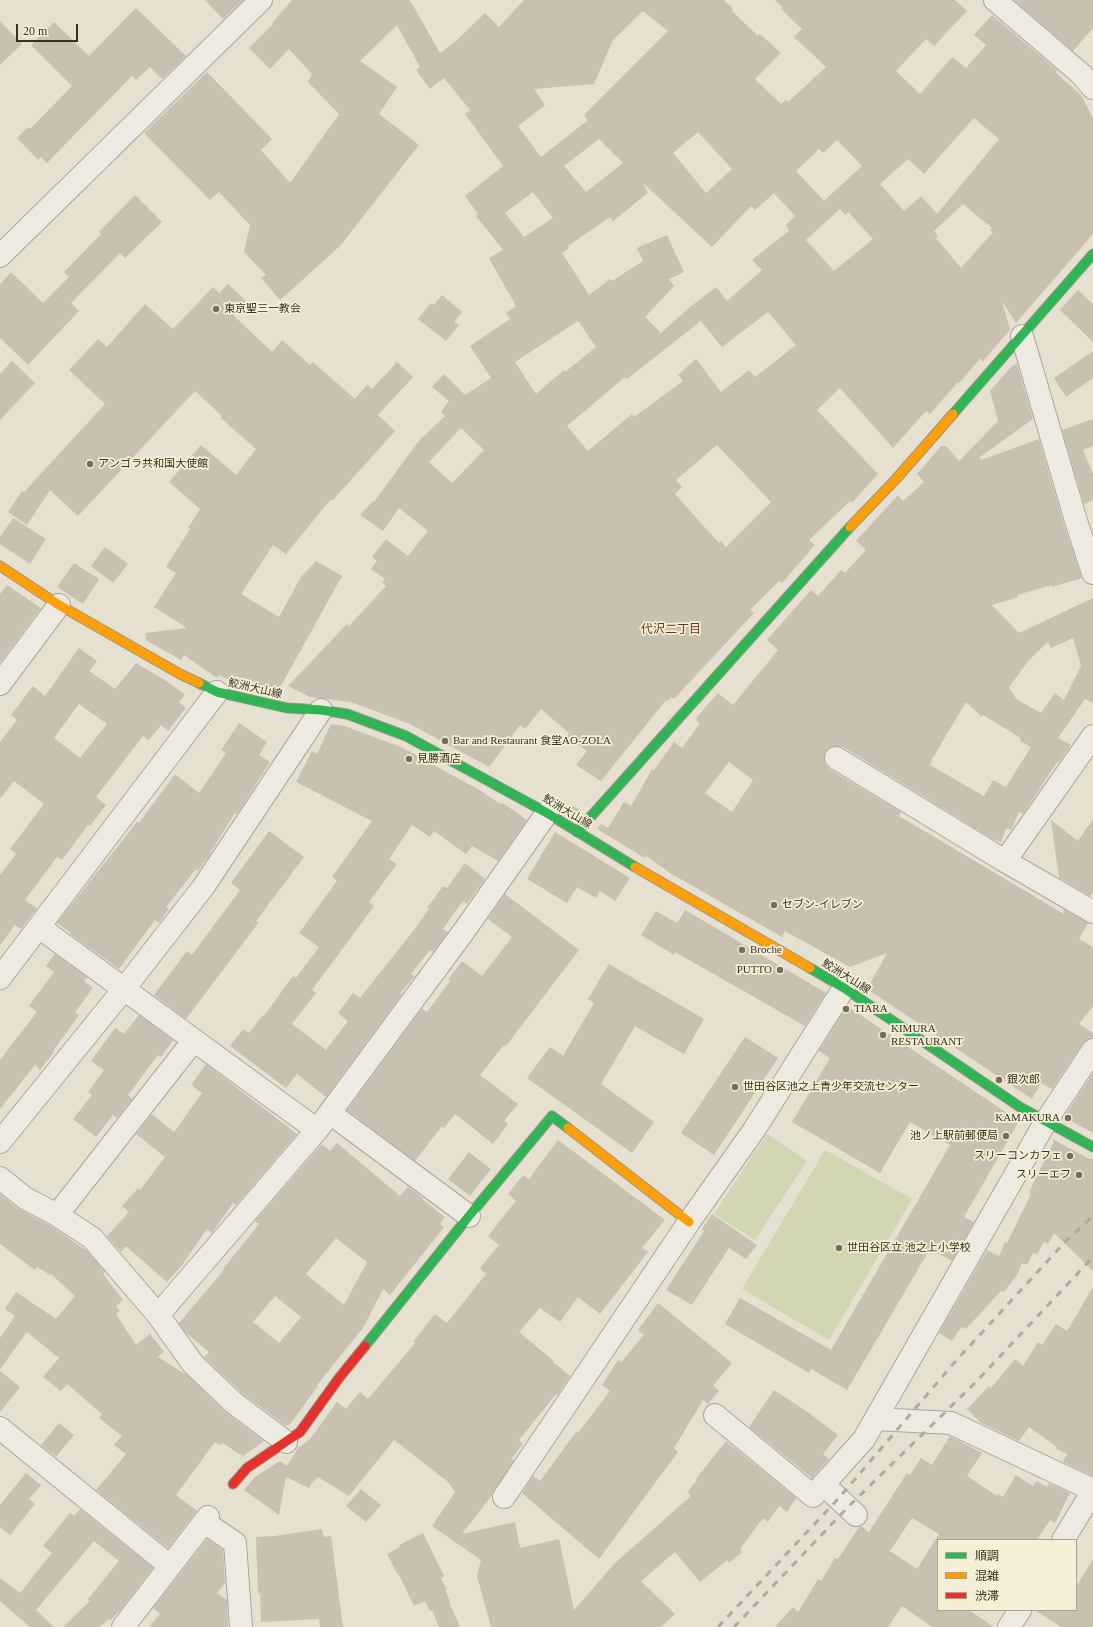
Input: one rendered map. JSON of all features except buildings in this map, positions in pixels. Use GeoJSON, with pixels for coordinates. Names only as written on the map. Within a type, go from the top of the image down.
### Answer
{"type":"FeatureCollection","features":[{"type":"Feature","properties":{"kind":"street"},"geometry":{"type":"LineString","coordinates":[[0,256],[261,0]]}},
{"type":"Feature","properties":{"kind":"street"},"geometry":{"type":"LineString","coordinates":[[995,0],[1082,74],[1093,88]]}},
{"type":"Feature","properties":{"kind":"street"},"geometry":{"type":"LineString","coordinates":[[577,832],[837,541],[896,479],[1093,254]]}},
{"type":"Feature","properties":{"kind":"street"},"geometry":{"type":"LineString","coordinates":[[1022,336],[1076,521],[1093,573]]}},
{"type":"Feature","properties":{"kind":"street","name":"鮫洲大山線"},"geometry":{"type":"LineString","coordinates":[[0,566],[59,606],[180,674],[217,692],[287,708],[321,710],[347,714],[403,734],[547,813],[844,988],[1020,1107],[1093,1147]]}},
{"type":"Feature","properties":{"kind":"street"},"geometry":{"type":"LineString","coordinates":[[0,684],[59,606]]}},
{"type":"Feature","properties":{"kind":"street"},"geometry":{"type":"LineString","coordinates":[[0,978],[217,692]]}},
{"type":"Feature","properties":{"kind":"street"},"geometry":{"type":"LineString","coordinates":[[0,1142],[124,989],[204,886],[321,710]]}},
{"type":"Feature","properties":{"kind":"street"},"geometry":{"type":"LineString","coordinates":[[1005,861],[1093,736]]}},
{"type":"Feature","properties":{"kind":"street"},"geometry":{"type":"LineString","coordinates":[[836,758],[1005,861],[1093,912]]}},
{"type":"Feature","properties":{"kind":"street"},"geometry":{"type":"LineString","coordinates":[[158,1315],[317,1130],[464,931],[547,813]]}},
{"type":"Feature","properties":{"kind":"street"},"geometry":{"type":"LineString","coordinates":[[39,927],[317,1130]]}},
{"type":"Feature","properties":{"kind":"street"},"geometry":{"type":"LineString","coordinates":[[504,1497],[689,1222],[754,1130],[844,988]]}},
{"type":"Feature","properties":{"kind":"street"},"geometry":{"type":"LineString","coordinates":[[57,1215],[194,1040]]}},
{"type":"Feature","properties":{"kind":"street"},"geometry":{"type":"LineString","coordinates":[[715,1415],[813,1496],[864,1439],[1046,1121],[1093,1050]]}},
{"type":"Feature","properties":{"kind":"street"},"geometry":{"type":"LineString","coordinates":[[330,1113],[470,1216]]}},
{"type":"Feature","properties":{"kind":"street"},"geometry":{"type":"LineString","coordinates":[[233,1484],[247,1468],[300,1432],[339,1378],[552,1116],[689,1222]]}},
{"type":"Feature","properties":{"kind":"street"},"geometry":{"type":"LineString","coordinates":[[0,1178],[25,1198],[57,1215],[92,1238],[158,1315],[193,1364],[234,1403],[286,1442]]}},
{"type":"Feature","properties":{"kind":"street"},"geometry":{"type":"LineString","coordinates":[[876,1419],[951,1423],[1093,1490],[1064,1539]]}},
{"type":"Feature","properties":{"kind":"street"},"geometry":{"type":"LineString","coordinates":[[0,1428],[170,1566]]}},
{"type":"Feature","properties":{"kind":"street"},"geometry":{"type":"LineString","coordinates":[[823,1484],[856,1515]]}},
{"type":"Feature","properties":{"kind":"street"},"geometry":{"type":"LineString","coordinates":[[123,1627],[206,1519],[235,1543],[241,1627]]}},
{"type":"Feature","properties":{"kind":"street"},"geometry":{"type":"LineString","coordinates":[[1009,1627],[1019,1611]]}},
{"type":"Feature","properties":{"kind":"green space"},"geometry":{"type":"Polygon","coordinates":[[[767,1134],[807,1161],[755,1240],[714,1214],[767,1134]]]}},
{"type":"Feature","properties":{"kind":"green space"},"geometry":{"type":"Polygon","coordinates":[[[825,1150],[912,1199],[829,1340],[742,1289],[825,1150]]]}},
{"type":"Feature","properties":{"kind":"railway"},"geometry":{"type":"LineString","coordinates":[[718,1627],[838,1499],[954,1363],[1064,1243],[1093,1216]]}},
{"type":"Feature","properties":{"kind":"railway"},"geometry":{"type":"LineString","coordinates":[[734,1627],[848,1507],[975,1383],[1093,1257]]}},
{"type":"Feature","properties":{"kind":"traffic: fast"},"geometry":{"type":"LineString","coordinates":[[953,414],[1093,254]]}},
{"type":"Feature","properties":{"kind":"traffic: fast"},"geometry":{"type":"LineString","coordinates":[[577,832],[850,527]]}},
{"type":"Feature","properties":{"kind":"traffic: fast"},"geometry":{"type":"LineString","coordinates":[[199,683],[217,692],[287,708],[321,710],[347,714],[406,736],[547,813],[635,867]]}},
{"type":"Feature","properties":{"kind":"traffic: fast"},"geometry":{"type":"LineString","coordinates":[[810,968],[844,988],[1020,1107],[1093,1147]]}},
{"type":"Feature","properties":{"kind":"traffic: fast"},"geometry":{"type":"LineString","coordinates":[[365,1346],[469,1216],[552,1116],[568,1128]]}},
{"type":"Feature","properties":{"kind":"traffic: slow"},"geometry":{"type":"LineString","coordinates":[[850,527],[896,479],[953,414]]}},
{"type":"Feature","properties":{"kind":"traffic: slow"},"geometry":{"type":"LineString","coordinates":[[0,566],[59,605],[180,674],[199,683]]}},
{"type":"Feature","properties":{"kind":"traffic: slow"},"geometry":{"type":"LineString","coordinates":[[635,867],[810,968]]}},
{"type":"Feature","properties":{"kind":"traffic: slow"},"geometry":{"type":"LineString","coordinates":[[568,1128],[689,1222]]}},
{"type":"Feature","properties":{"kind":"traffic: jam"},"geometry":{"type":"LineString","coordinates":[[233,1484],[247,1468],[300,1432],[339,1378],[365,1346]]}},
{"type":"Feature","properties":{"kind":"place","name":"東京聖三一教会"},"geometry":{"type":"Point","coordinates":[216,309]}},
{"type":"Feature","properties":{"kind":"place","name":"アンゴラ共和国大使館"},"geometry":{"type":"Point","coordinates":[90,464]}},
{"type":"Feature","properties":{"kind":"place","name":"Bar and Restaurant 食堂AO-ZOLA"},"geometry":{"type":"Point","coordinates":[445,741]}},
{"type":"Feature","properties":{"kind":"place","name":"見勝酒店"},"geometry":{"type":"Point","coordinates":[409,759]}},
{"type":"Feature","properties":{"kind":"place","name":"セブン-イレブン"},"geometry":{"type":"Point","coordinates":[774,905]}},
{"type":"Feature","properties":{"kind":"place","name":"Broche"},"geometry":{"type":"Point","coordinates":[742,950]}},
{"type":"Feature","properties":{"kind":"place","name":"PUTTO"},"geometry":{"type":"Point","coordinates":[780,970]}},
{"type":"Feature","properties":{"kind":"place","name":"TIARA"},"geometry":{"type":"Point","coordinates":[846,1009]}},
{"type":"Feature","properties":{"kind":"place","name":"KIMURA RESTAURANT"},"geometry":{"type":"Point","coordinates":[883,1035]}},
{"type":"Feature","properties":{"kind":"place","name":"銀次郎"},"geometry":{"type":"Point","coordinates":[999,1080]}},
{"type":"Feature","properties":{"kind":"place","name":"世田谷区池之上青少年交流センター"},"geometry":{"type":"Point","coordinates":[735,1087]}},
{"type":"Feature","properties":{"kind":"place","name":"KAMAKURA"},"geometry":{"type":"Point","coordinates":[1068,1118]}},
{"type":"Feature","properties":{"kind":"place","name":"池ノ上駅前郵便局"},"geometry":{"type":"Point","coordinates":[1006,1136]}},
{"type":"Feature","properties":{"kind":"place","name":"スリーコンカフェ"},"geometry":{"type":"Point","coordinates":[1070,1156]}},
{"type":"Feature","properties":{"kind":"place","name":"スリーエフ"},"geometry":{"type":"Point","coordinates":[1079,1175]}},
{"type":"Feature","properties":{"kind":"place","name":"世田谷区立 池之上小学校"},"geometry":{"type":"Point","coordinates":[839,1248]}},
{"type":"Feature","properties":{"kind":"district","name":"代沢二丁目"},"geometry":{"type":"Point","coordinates":[671,630]}}]}
